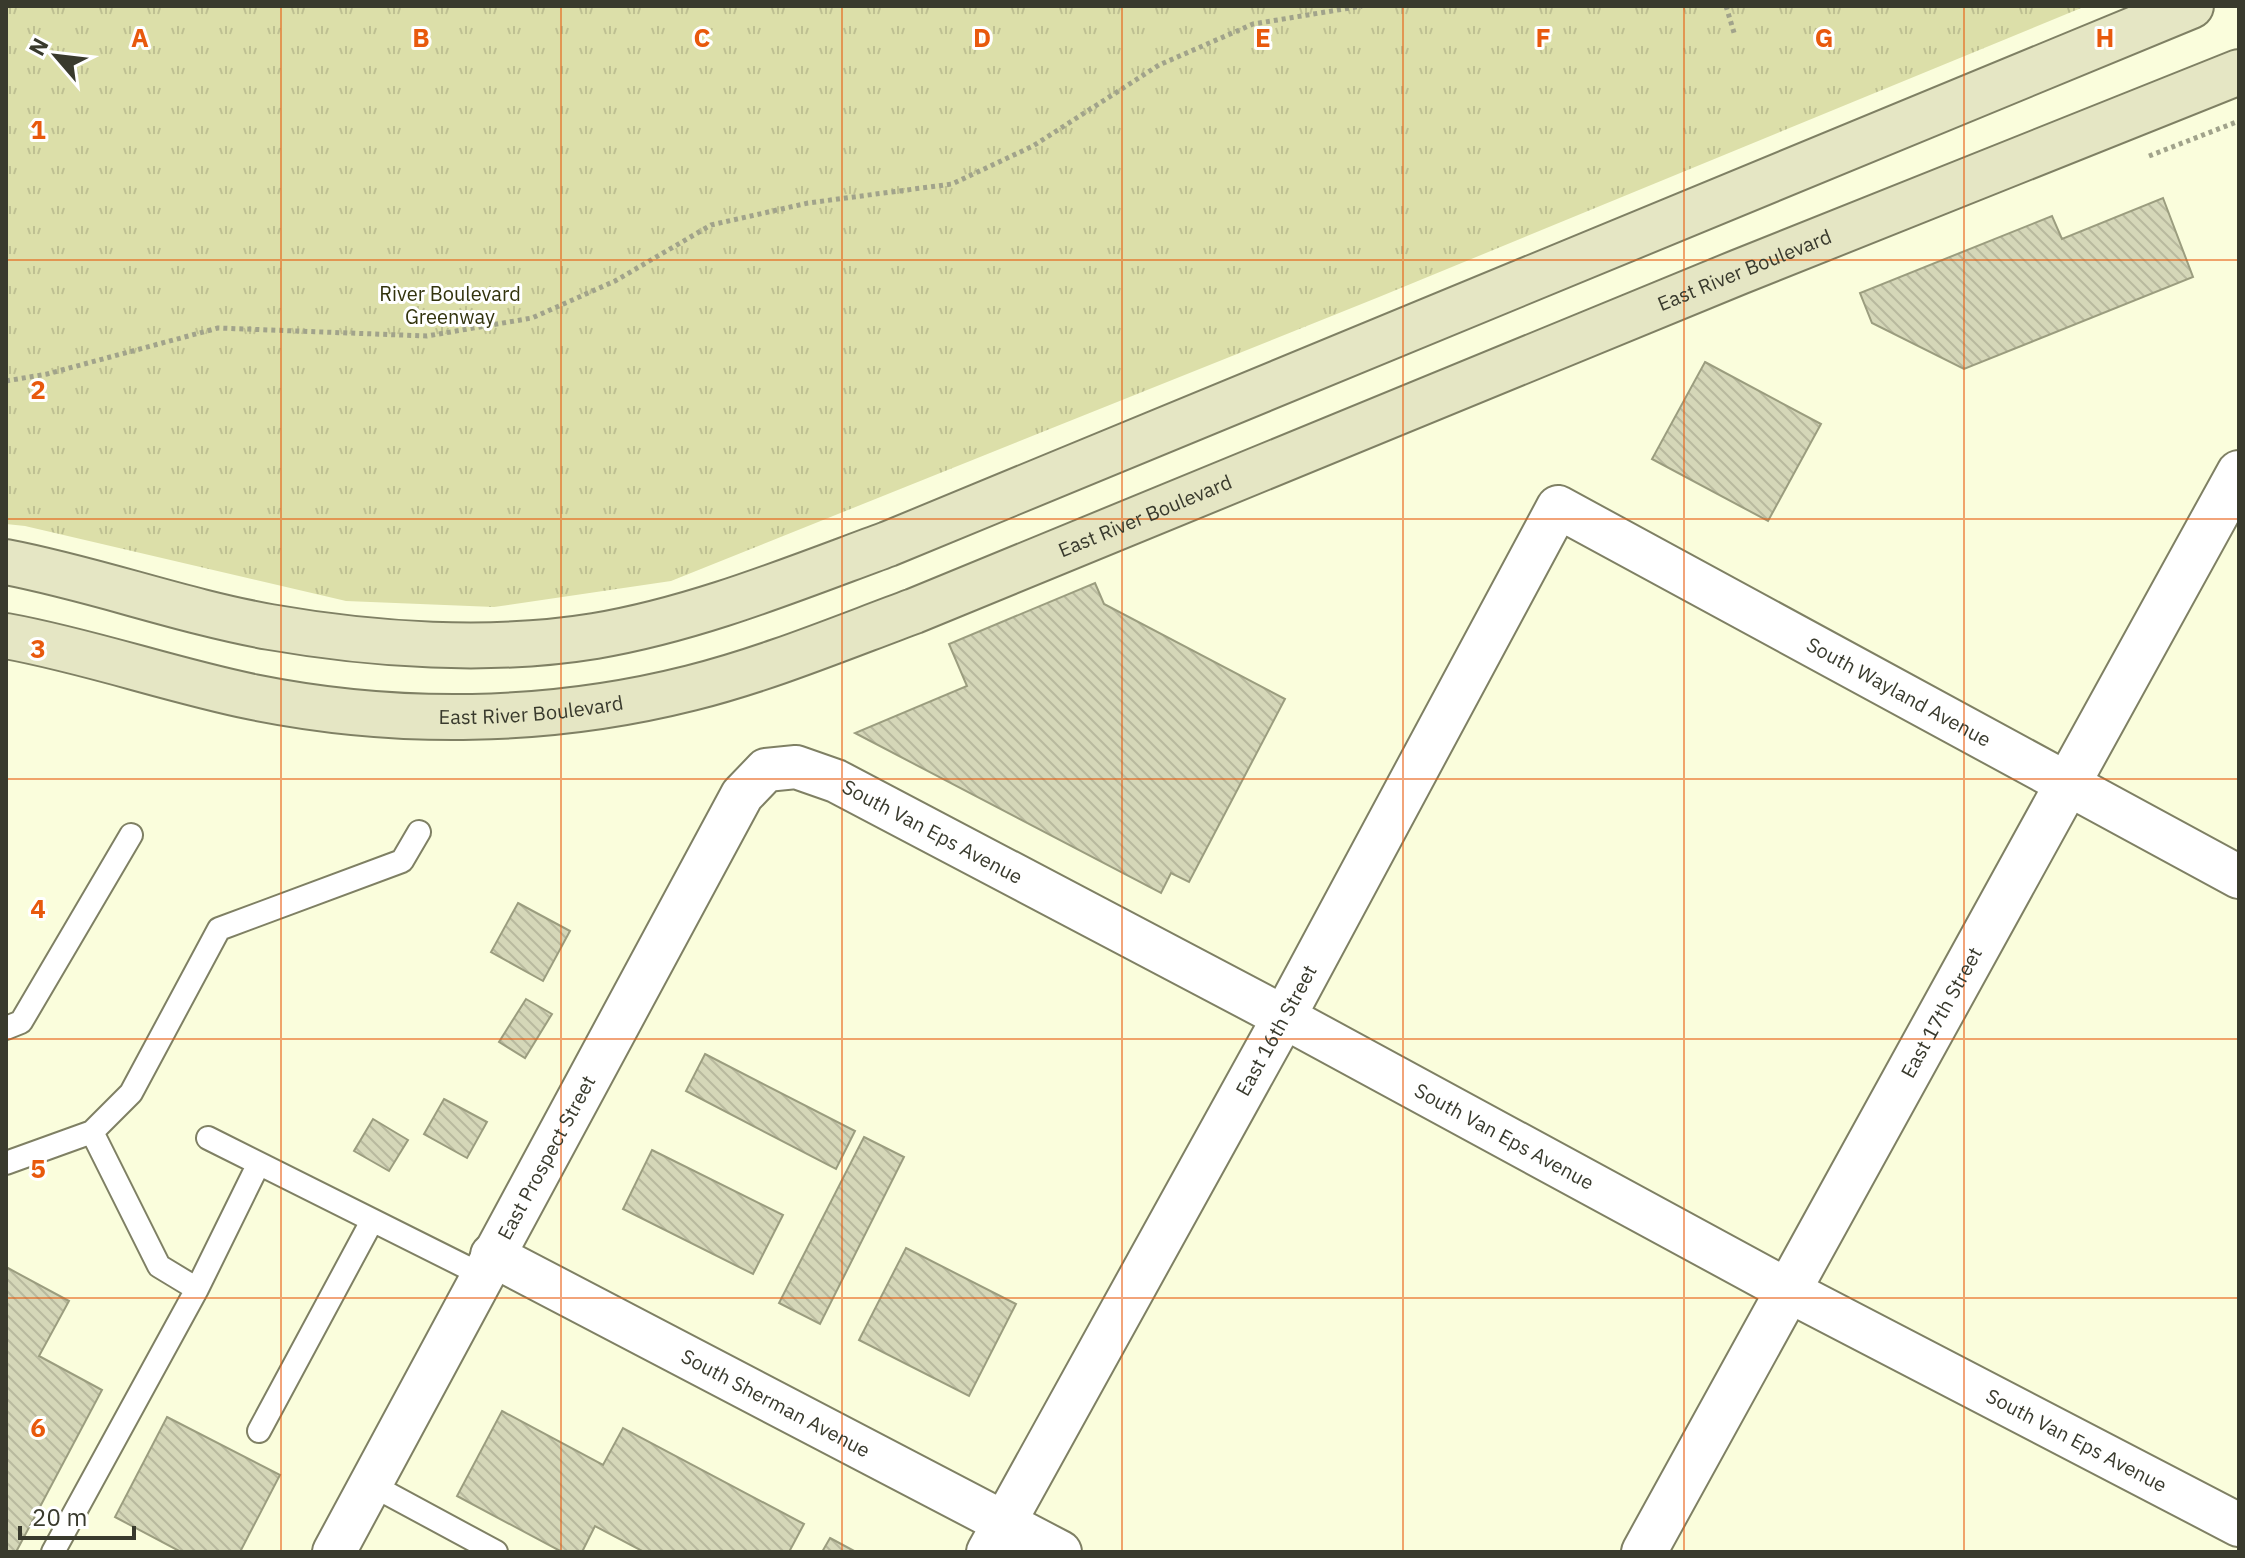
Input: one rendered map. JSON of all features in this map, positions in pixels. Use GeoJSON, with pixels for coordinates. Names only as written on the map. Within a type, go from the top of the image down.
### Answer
{"type":"FeatureCollection","features":[{"type":"Feature","properties":{"kind":"main road"},"geometry":{"type":"LineString","coordinates":[[6,562],[266,626],[350,640],[431,645],[523,643],[594,636],[675,618],[764,590],[888,544],[2191,6]]}},
{"type":"Feature","properties":{"kind":"main road","name":"East River Boulevard"},"geometry":{"type":"LineString","coordinates":[[6,636],[252,697],[342,712],[430,717],[527,715],[604,708],[694,688],[787,658],[914,611],[1710,284],[2239,72]]}},
{"type":"Feature","properties":{"kind":"street","name":"East 17th Street"},"geometry":{"type":"LineString","coordinates":[[1644,1552],[2239,473]]}},
{"type":"Feature","properties":{"kind":"street","name":"South Wayland Avenue"},"geometry":{"type":"LineString","coordinates":[[1558,507],[2239,877]]}},
{"type":"Feature","properties":{"kind":"street","name":"East 16th Street"},"geometry":{"type":"LineString","coordinates":[[996,1537],[1284,1017],[1558,507]]}},
{"type":"Feature","properties":{"kind":"street","name":"South Van Eps Avenue"},"geometry":{"type":"LineString","coordinates":[[766,770],[796,767],[836,781],[1284,1017],[1787,1290],[2239,1525]]}},
{"type":"Feature","properties":{"kind":"street","name":"East Prospect Street"},"geometry":{"type":"LineString","coordinates":[[334,1552],[742,795],[766,770]]}},
{"type":"Feature","properties":{"kind":"street","name":"South Sherman Avenue"},"geometry":{"type":"LineString","coordinates":[[487,1265],[996,1537],[1060,1552]]}},
{"type":"Feature","properties":{"kind":"lane"},"geometry":{"type":"LineString","coordinates":[[6,1163],[92,1132],[131,1093],[219,929],[402,861],[419,832]]}},
{"type":"Feature","properties":{"kind":"lane"},"geometry":{"type":"LineString","coordinates":[[6,1028],[21,1022],[131,835]]}},
{"type":"Feature","properties":{"kind":"lane"},"geometry":{"type":"LineString","coordinates":[[92,1132],[159,1266],[197,1289]]}},
{"type":"Feature","properties":{"kind":"lane"},"geometry":{"type":"LineString","coordinates":[[208,1138],[372,1221],[487,1265]]}},
{"type":"Feature","properties":{"kind":"lane"},"geometry":{"type":"LineString","coordinates":[[53,1552],[197,1289],[258,1165]]}},
{"type":"Feature","properties":{"kind":"lane"},"geometry":{"type":"LineString","coordinates":[[259,1431],[372,1221]]}},
{"type":"Feature","properties":{"kind":"lane"},"geometry":{"type":"LineString","coordinates":[[370,1484],[496,1552]]}},
{"type":"Feature","properties":{"kind":"path"},"geometry":{"type":"LineString","coordinates":[[6,381],[47,374],[218,328],[427,336],[532,318],[615,281],[711,225],[808,203],[952,184],[1033,146],[1159,65],[1253,24],[1362,6]]}},
{"type":"Feature","properties":{"kind":"path"},"geometry":{"type":"LineString","coordinates":[[1726,6],[1735,36]]}},
{"type":"Feature","properties":{"kind":"green space","name":"River Boulevard Greenway"},"geometry":{"type":"Polygon","coordinates":[[[6,6],[2086,6],[1379,297],[671,581],[494,607],[346,601],[6,524],[6,6]]]}},
{"type":"Feature","properties":{"kind":"building"},"geometry":{"type":"Polygon","coordinates":[[[2163,198],[2193,277],[1964,369],[1872,323],[1860,293],[2052,216],[2062,239],[2163,198]]]}},
{"type":"Feature","properties":{"kind":"building"},"geometry":{"type":"Polygon","coordinates":[[[1705,362],[1821,424],[1768,521],[1652,459],[1705,362]]]}},
{"type":"Feature","properties":{"kind":"building"},"geometry":{"type":"Polygon","coordinates":[[[1095,583],[1104,604],[1285,699],[1189,882],[1171,873],[1161,893],[855,733],[967,686],[949,644],[1095,583]]]}},
{"type":"Feature","properties":{"kind":"building"},"geometry":{"type":"Polygon","coordinates":[[[518,903],[570,931],[543,981],[491,952],[518,903]]]}},
{"type":"Feature","properties":{"kind":"building"},"geometry":{"type":"Polygon","coordinates":[[[526,999],[552,1014],[525,1058],[499,1042],[526,999]]]}},
{"type":"Feature","properties":{"kind":"building"},"geometry":{"type":"Polygon","coordinates":[[[705,1054],[855,1131],[836,1169],[686,1091],[705,1054]]]}},
{"type":"Feature","properties":{"kind":"building"},"geometry":{"type":"Polygon","coordinates":[[[444,1099],[487,1122],[467,1158],[424,1134],[444,1099]]]}},
{"type":"Feature","properties":{"kind":"building"},"geometry":{"type":"Polygon","coordinates":[[[373,1119],[408,1140],[389,1171],[354,1151],[373,1119]]]}},
{"type":"Feature","properties":{"kind":"building"},"geometry":{"type":"Polygon","coordinates":[[[864,1137],[904,1157],[820,1324],[779,1303],[864,1137]]]}},
{"type":"Feature","properties":{"kind":"building"},"geometry":{"type":"Polygon","coordinates":[[[652,1150],[783,1215],[753,1274],[623,1209],[652,1150]]]}},
{"type":"Feature","properties":{"kind":"building"},"geometry":{"type":"Polygon","coordinates":[[[906,1248],[1016,1304],[969,1396],[859,1340],[906,1248]]]}},
{"type":"Feature","properties":{"kind":"building"},"geometry":{"type":"Polygon","coordinates":[[[6,1267],[69,1301],[39,1356],[102,1390],[16,1552],[6,1552],[6,1267]]]}},
{"type":"Feature","properties":{"kind":"building"},"geometry":{"type":"Polygon","coordinates":[[[502,1411],[603,1465],[623,1428],[804,1524],[789,1552],[644,1552],[595,1526],[582,1552],[562,1552],[457,1496],[502,1411]]]}},
{"type":"Feature","properties":{"kind":"building"},"geometry":{"type":"Polygon","coordinates":[[[167,1417],[280,1475],[240,1552],[181,1552],[115,1517],[167,1417]]]}},
{"type":"Feature","properties":{"kind":"building"},"geometry":{"type":"Polygon","coordinates":[[[830,1538],[856,1552],[822,1552],[830,1538]]]}}]}
